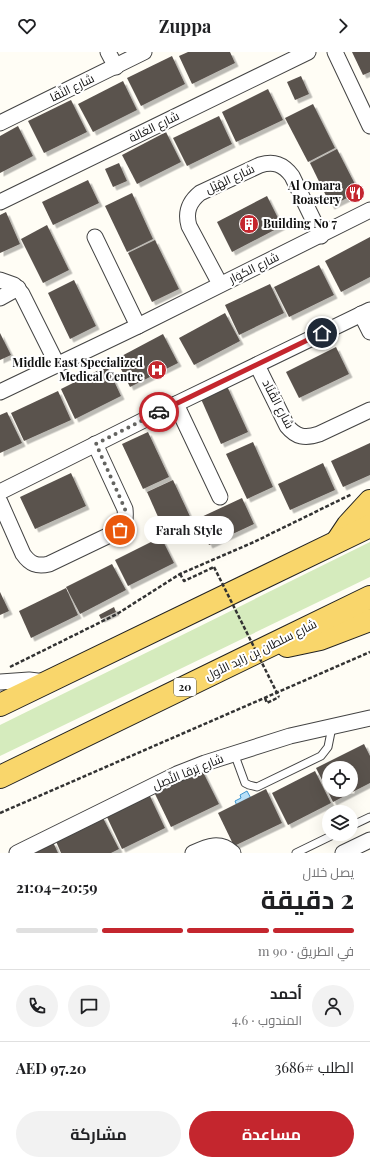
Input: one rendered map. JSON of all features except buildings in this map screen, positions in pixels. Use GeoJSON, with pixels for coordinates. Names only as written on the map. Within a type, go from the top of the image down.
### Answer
{"type":"FeatureCollection","features":[{"type":"Feature","properties":{"kind":"main road"},"geometry":{"type":"LineString","coordinates":[[336,543],[364,496]]}},
{"type":"Feature","properties":{"kind":"main road"},"geometry":{"type":"LineString","coordinates":[[0,705],[370,526]]}},
{"type":"Feature","properties":{"kind":"main road","name":"شارع سلطان بن زايد الأول"},"geometry":{"type":"LineString","coordinates":[[0,777],[370,597]]}},
{"type":"Feature","properties":{"kind":"main road"},"geometry":{"type":"LineString","coordinates":[[320,639],[370,620]]}},
{"type":"Feature","properties":{"kind":"main road"},"geometry":{"type":"LineString","coordinates":[[256,652],[320,639],[352,636],[370,637]]}},
{"type":"Feature","properties":{"kind":"street"},"geometry":{"type":"LineString","coordinates":[[108,52],[116,67]]}},
{"type":"Feature","properties":{"kind":"street","name":"شارع النِّقا"},"geometry":{"type":"LineString","coordinates":[[0,123],[144,52]]}},
{"type":"Feature","properties":{"kind":"street","name":"شارع الغالة"},"geometry":{"type":"LineString","coordinates":[[0,202],[308,52]]}},
{"type":"Feature","properties":{"kind":"street"},"geometry":{"type":"LineString","coordinates":[[335,52],[370,126]]}},
{"type":"Feature","properties":{"kind":"street","name":"شارع الهَيْل"},"geometry":{"type":"LineString","coordinates":[[220,284],[189,226],[186,217],[188,208],[193,199],[200,193],[260,166],[269,163],[278,164],[286,168],[292,176],[321,236]]}},
{"type":"Feature","properties":{"kind":"street","name":"شارع الكوَار"},"geometry":{"type":"LineString","coordinates":[[0,392],[321,236],[370,210]]}},
{"type":"Feature","properties":{"kind":"street"},"geometry":{"type":"LineString","coordinates":[[95,237],[138,326]]}},
{"type":"Feature","properties":{"kind":"street"},"geometry":{"type":"LineString","coordinates":[[0,280],[9,282],[18,288],[57,364]]}},
{"type":"Feature","properties":{"kind":"street"},"geometry":{"type":"LineString","coordinates":[[0,298],[18,288]]}},
{"type":"Feature","properties":{"kind":"street"},"geometry":{"type":"LineString","coordinates":[[0,492],[176,404],[366,312],[370,332]]}},
{"type":"Feature","properties":{"kind":"street","name":"شارع القْنَاد"},"geometry":{"type":"LineString","coordinates":[[257,365],[287,426],[293,433],[301,437],[310,437],[319,434],[370,410]]}},
{"type":"Feature","properties":{"kind":"street"},"geometry":{"type":"LineString","coordinates":[[176,404],[220,497]]}},
{"type":"Feature","properties":{"kind":"street"},"geometry":{"type":"LineString","coordinates":[[0,502],[23,554],[27,560],[34,565],[49,564],[120,530],[124,524],[126,516],[125,509],[96,444]]}},
{"type":"Feature","properties":{"kind":"street"},"geometry":{"type":"LineString","coordinates":[[3,675],[46,682]]}},
{"type":"Feature","properties":{"kind":"street","name":"شارع بَرقا النِّصِل"},"geometry":{"type":"LineString","coordinates":[[16,853],[178,774],[290,736],[370,718]]}},
{"type":"Feature","properties":{"kind":"street"},"geometry":{"type":"LineString","coordinates":[[343,853],[370,840]]}},
{"type":"Feature","properties":{"kind":"street"},"geometry":{"type":"LineString","coordinates":[[194,853],[215,845],[222,846],[233,853]]}},
{"type":"Feature","properties":{"kind":"lane"},"geometry":{"type":"LineString","coordinates":[[234,754],[245,783],[257,787],[321,756],[331,741],[332,727]]}},
{"type":"Feature","properties":{"kind":"lane"},"geometry":{"type":"LineString","coordinates":[[358,823],[370,817]]}},
{"type":"Feature","properties":{"kind":"lane"},"geometry":{"type":"LineString","coordinates":[[296,853],[322,840]]}},
{"type":"Feature","properties":{"kind":"path"},"geometry":{"type":"LineString","coordinates":[[3,675],[117,614],[180,574],[364,496]]}},
{"type":"Feature","properties":{"kind":"path"},"geometry":{"type":"LineString","coordinates":[[180,574],[184,581],[214,567],[279,697],[267,703],[265,698]]}},
{"type":"Feature","properties":{"kind":"path"},"geometry":{"type":"LineString","coordinates":[[0,813],[370,652]]}},
{"type":"Feature","properties":{"kind":"green space"},"geometry":{"type":"Polygon","coordinates":[[[370,542],[370,577],[0,756],[0,725],[370,542]]]}},
{"type":"Feature","properties":{"kind":"water"},"geometry":{"type":"Polygon","coordinates":[[[247,791],[254,804],[239,811],[235,801],[241,798],[240,795],[247,791]]]}},
{"type":"Feature","properties":{"kind":"way so far"},"geometry":{"type":"LineString","coordinates":[[120,530],[124,524],[126,516],[125,509],[96,444],[159,412]]}},
{"type":"Feature","properties":{"kind":"place","name":"Al Omara Roastery"},"geometry":{"type":"Point","coordinates":[355,193]}},
{"type":"Feature","properties":{"kind":"place","name":"Building No 7"},"geometry":{"type":"Point","coordinates":[249,224]}},
{"type":"Feature","properties":{"kind":"place","name":"Middle East Specialized Medical Centre"},"geometry":{"type":"Point","coordinates":[157,370]}},
{"type":"Feature","properties":{"kind":"place","name":"Farah Style"},"geometry":{"type":"Point","coordinates":[120,530]}},
{"type":"Feature","properties":{"kind":"route"},"geometry":{"type":"LineString","coordinates":[[159,412],[322,333]]}}]}
